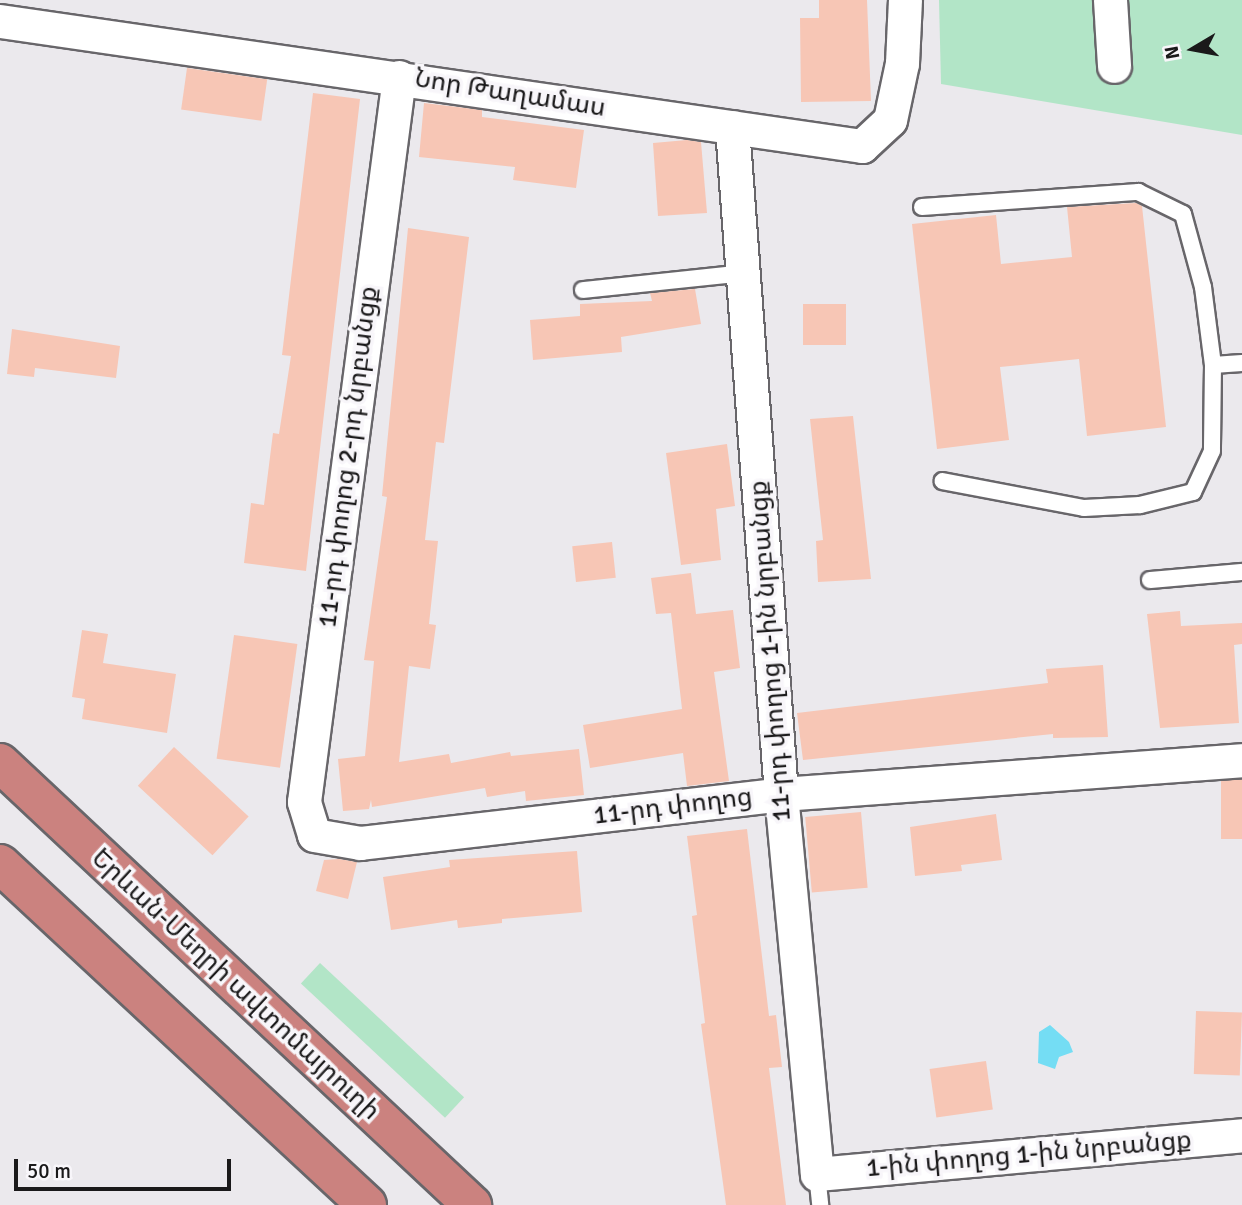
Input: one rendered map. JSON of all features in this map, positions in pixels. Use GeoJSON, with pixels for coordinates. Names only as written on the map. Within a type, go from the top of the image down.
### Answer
{"type":"FeatureCollection","features":[{"type":"Feature","properties":{"kind":"highway","name":"Երևան-Մեղրի ավտոմայրուղի"},"geometry":{"type":"LineString","coordinates":[[0,763],[472,1205]]}},
{"type":"Feature","properties":{"kind":"highway"},"geometry":{"type":"LineString","coordinates":[[0,864],[367,1205]]}},
{"type":"Feature","properties":{"kind":"street","name":"Նոր Թաղամաս"},"geometry":{"type":"LineString","coordinates":[[0,21],[862,146],[890,120],[902,63],[905,0]]}},
{"type":"Feature","properties":{"kind":"street"},"geometry":{"type":"LineString","coordinates":[[1110,0],[1114,66]]}},
{"type":"Feature","properties":{"kind":"street","name":"11-րդ փողոց 2-րդ նրբանցք"},"geometry":{"type":"LineString","coordinates":[[314,835],[304,802],[399,77]]}},
{"type":"Feature","properties":{"kind":"street","name":"11-րդ փողոց 1-ին նրբանցք"},"geometry":{"type":"LineString","coordinates":[[732,127],[781,794],[819,1190]]}},
{"type":"Feature","properties":{"kind":"street","name":"11-րդ փողոց"},"geometry":{"type":"LineString","coordinates":[[314,835],[360,843],[781,794],[1242,760]]}},
{"type":"Feature","properties":{"kind":"street","name":"1-ին փողոց 1-ին նրբանցք"},"geometry":{"type":"LineString","coordinates":[[819,1190],[1242,1135]]}},
{"type":"Feature","properties":{"kind":"lane"},"geometry":{"type":"LineString","coordinates":[[922,207],[1138,192],[1183,214],[1203,287],[1213,365],[1212,451],[1194,492],[1140,505],[1084,508],[943,481]]}},
{"type":"Feature","properties":{"kind":"lane"},"geometry":{"type":"LineString","coordinates":[[583,289],[744,274]]}},
{"type":"Feature","properties":{"kind":"lane"},"geometry":{"type":"LineString","coordinates":[[1213,365],[1242,363]]}},
{"type":"Feature","properties":{"kind":"lane"},"geometry":{"type":"LineString","coordinates":[[1150,580],[1242,572]]}},
{"type":"Feature","properties":{"kind":"green space"},"geometry":{"type":"Polygon","coordinates":[[[939,0],[1242,0],[1242,135],[941,84],[939,0]]]}},
{"type":"Feature","properties":{"kind":"green space"},"geometry":{"type":"Polygon","coordinates":[[[320,963],[464,1097],[445,1118],[301,983],[320,963]]]}},
{"type":"Feature","properties":{"kind":"water"},"geometry":{"type":"Polygon","coordinates":[[[1050,1025],[1069,1042],[1073,1052],[1059,1057],[1055,1069],[1038,1063],[1039,1032],[1050,1025]]]}},
{"type":"Feature","properties":{"kind":"building"},"geometry":{"type":"Polygon","coordinates":[[[819,0],[867,0],[871,101],[801,102],[800,18],[819,18],[819,0]]]}},
{"type":"Feature","properties":{"kind":"building"},"geometry":{"type":"Polygon","coordinates":[[[187,68],[267,79],[261,121],[181,110],[187,68]]]}},
{"type":"Feature","properties":{"kind":"building"},"geometry":{"type":"Polygon","coordinates":[[[313,93],[360,99],[306,571],[244,563],[251,503],[264,505],[273,433],[279,434],[291,356],[282,355],[313,93]]]}},
{"type":"Feature","properties":{"kind":"building"},"geometry":{"type":"Polygon","coordinates":[[[424,103],[482,110],[482,117],[584,130],[576,188],[513,180],[515,167],[419,157],[424,103]]]}},
{"type":"Feature","properties":{"kind":"building"},"geometry":{"type":"Polygon","coordinates":[[[687,140],[701,142],[707,213],[658,216],[653,143],[687,140]]]}},
{"type":"Feature","properties":{"kind":"building"},"geometry":{"type":"Polygon","coordinates":[[[1136,203],[1142,206],[1166,427],[1087,436],[1079,359],[1000,367],[1009,440],[937,449],[912,224],[996,215],[1001,264],[1072,257],[1067,207],[1136,203]]]}},
{"type":"Feature","properties":{"kind":"building"},"geometry":{"type":"Polygon","coordinates":[[[408,228],[469,237],[444,443],[436,442],[425,540],[438,541],[429,624],[436,625],[430,669],[409,666],[399,762],[449,754],[451,763],[510,752],[511,756],[579,749],[584,795],[526,801],[525,791],[487,797],[485,788],[372,807],[371,800],[369,809],[343,811],[338,759],[365,756],[374,661],[364,660],[387,497],[382,496],[408,228]]]}},
{"type":"Feature","properties":{"kind":"building"},"geometry":{"type":"Polygon","coordinates":[[[695,289],[701,324],[621,337],[622,352],[533,360],[530,320],[580,316],[580,304],[652,301],[650,293],[695,289]]]}},
{"type":"Feature","properties":{"kind":"building"},"geometry":{"type":"Polygon","coordinates":[[[803,304],[846,304],[846,345],[803,345],[803,304]]]}},
{"type":"Feature","properties":{"kind":"building"},"geometry":{"type":"Polygon","coordinates":[[[12,329],[120,346],[116,378],[35,368],[34,377],[7,374],[12,329]]]}},
{"type":"Feature","properties":{"kind":"building"},"geometry":{"type":"Polygon","coordinates":[[[853,416],[871,579],[818,582],[816,541],[823,540],[810,419],[853,416]]]}},
{"type":"Feature","properties":{"kind":"building"},"geometry":{"type":"Polygon","coordinates":[[[727,444],[735,506],[716,509],[721,560],[681,565],[666,453],[727,444]]]}},
{"type":"Feature","properties":{"kind":"building"},"geometry":{"type":"Polygon","coordinates":[[[612,542],[616,578],[576,582],[572,546],[612,542]]]}},
{"type":"Feature","properties":{"kind":"building"},"geometry":{"type":"Polygon","coordinates":[[[691,573],[696,614],[733,610],[740,668],[714,672],[729,781],[687,786],[683,753],[590,768],[583,725],[682,709],[671,613],[656,614],[651,578],[691,573]]]}},
{"type":"Feature","properties":{"kind":"building"},"geometry":{"type":"Polygon","coordinates":[[[1180,611],[1181,626],[1242,623],[1242,644],[1234,645],[1239,723],[1160,728],[1147,614],[1180,611]]]}},
{"type":"Feature","properties":{"kind":"building"},"geometry":{"type":"Polygon","coordinates":[[[82,630],[108,634],[103,663],[176,674],[167,733],[82,719],[85,699],[72,697],[82,630]]]}},
{"type":"Feature","properties":{"kind":"building"},"geometry":{"type":"Polygon","coordinates":[[[234,635],[297,644],[280,768],[217,759],[234,635]]]}},
{"type":"Feature","properties":{"kind":"building"},"geometry":{"type":"Polygon","coordinates":[[[1103,665],[1108,737],[1053,738],[1053,734],[803,760],[797,713],[1048,683],[1046,669],[1103,665]]]}},
{"type":"Feature","properties":{"kind":"building"},"geometry":{"type":"Polygon","coordinates":[[[174,747],[249,817],[212,855],[138,786],[174,747]]]}},
{"type":"Feature","properties":{"kind":"building"},"geometry":{"type":"Polygon","coordinates":[[[1221,779],[1242,779],[1242,839],[1221,839],[1221,779]]]}},
{"type":"Feature","properties":{"kind":"building"},"geometry":{"type":"Polygon","coordinates":[[[861,812],[868,888],[812,893],[805,817],[861,812]]]}},
{"type":"Feature","properties":{"kind":"building"},"geometry":{"type":"Polygon","coordinates":[[[996,814],[1002,860],[961,865],[962,871],[915,876],[910,827],[996,814]]]}},
{"type":"Feature","properties":{"kind":"building"},"geometry":{"type":"Polygon","coordinates":[[[747,829],[769,1016],[776,1015],[782,1067],[769,1068],[786,1205],[726,1205],[701,1024],[705,1023],[692,916],[697,915],[687,836],[747,829]]]}},
{"type":"Feature","properties":{"kind":"building"},"geometry":{"type":"Polygon","coordinates":[[[577,851],[582,912],[502,919],[502,923],[458,928],[457,920],[391,930],[383,877],[450,867],[449,860],[577,851]]]}},
{"type":"Feature","properties":{"kind":"building"},"geometry":{"type":"Polygon","coordinates":[[[324,860],[357,862],[348,899],[316,891],[324,860]]]}},
{"type":"Feature","properties":{"kind":"building"},"geometry":{"type":"Polygon","coordinates":[[[1196,1011],[1242,1013],[1240,1076],[1194,1074],[1196,1011]]]}},
{"type":"Feature","properties":{"kind":"building"},"geometry":{"type":"Polygon","coordinates":[[[986,1061],[993,1110],[936,1117],[930,1069],[986,1061]]]}}]}
